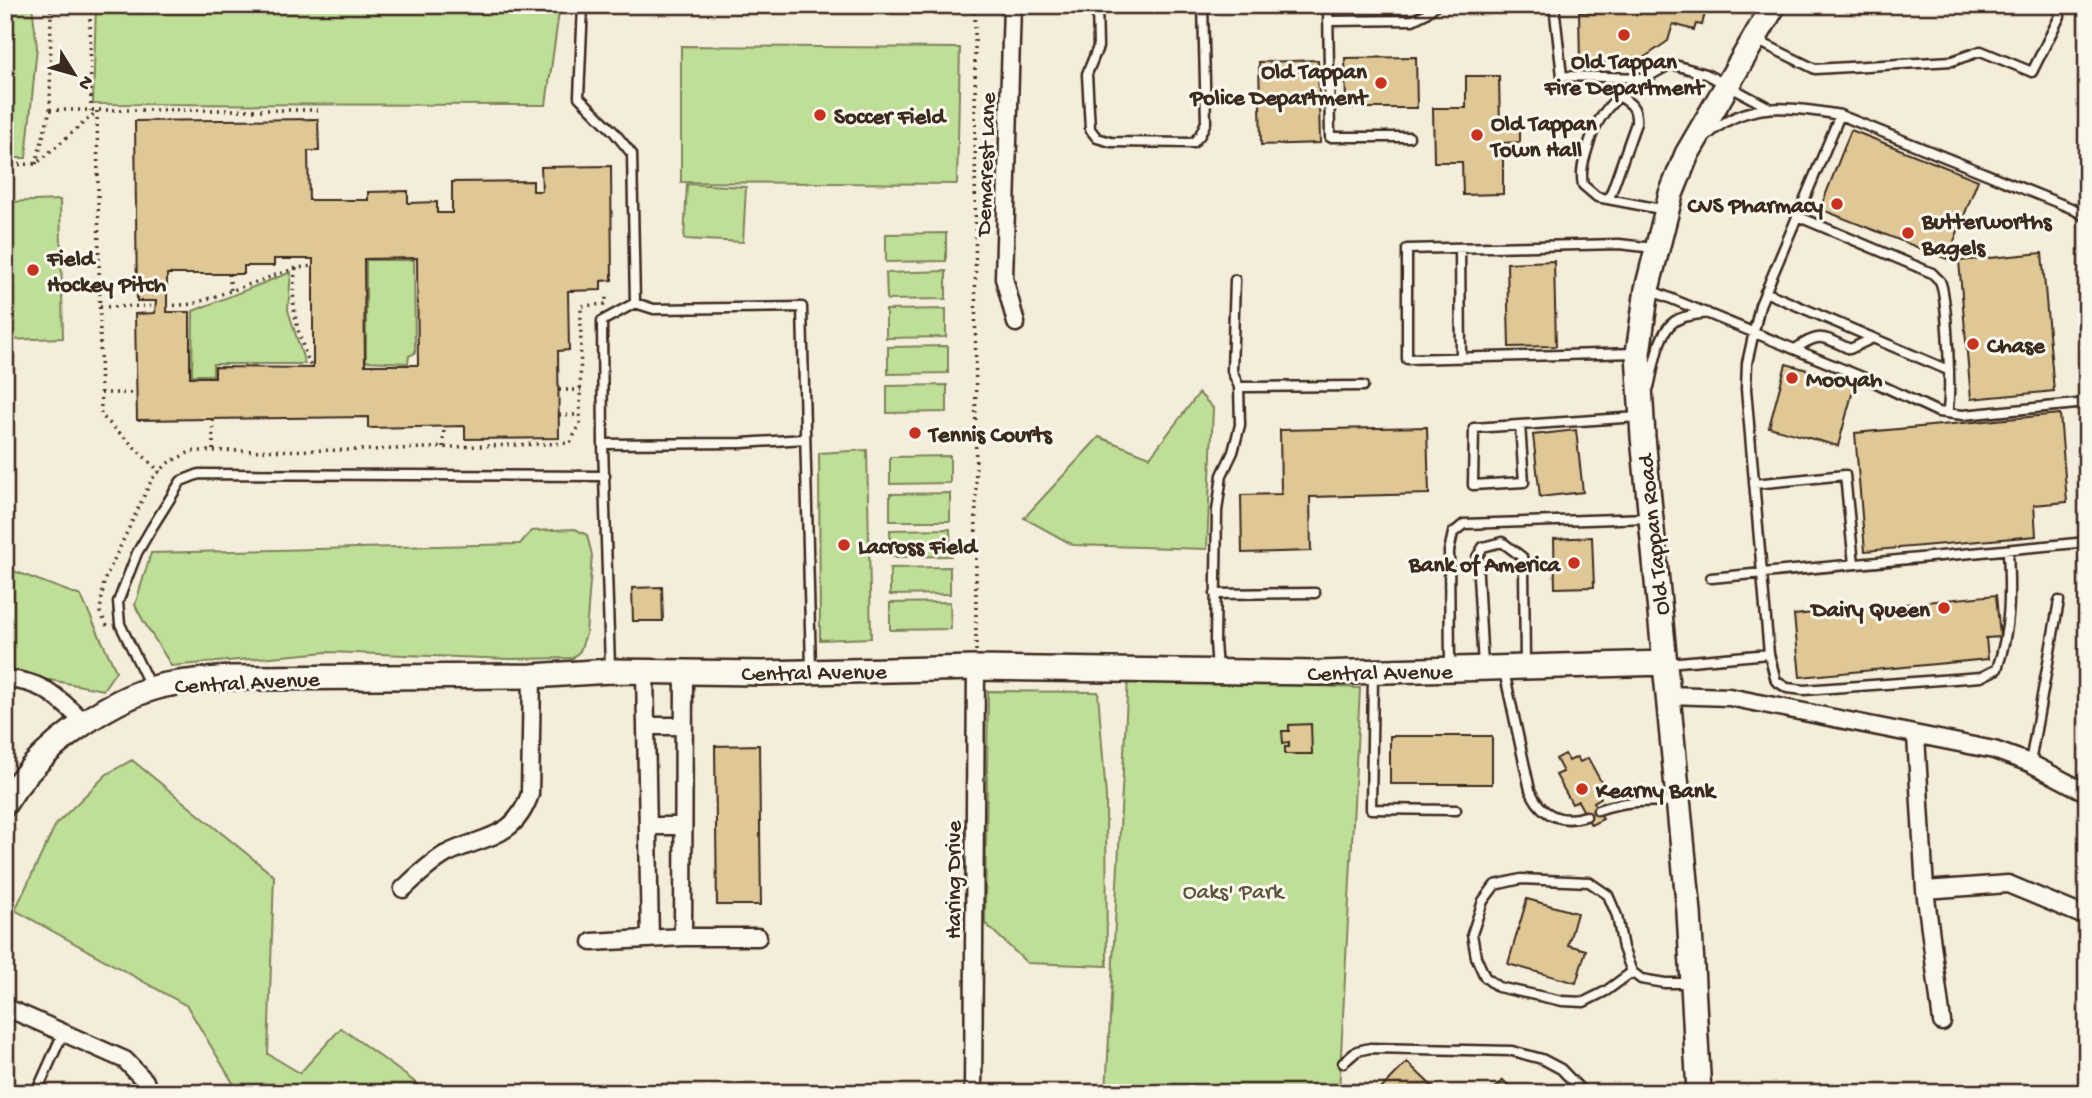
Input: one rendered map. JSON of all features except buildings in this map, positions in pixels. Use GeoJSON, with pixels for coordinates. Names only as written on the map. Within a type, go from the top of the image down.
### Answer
{"type":"FeatureCollection","features":[{"type":"Feature","properties":{"kind":"street","name":"Demarest Lane"},"geometry":{"type":"LineString","coordinates":[[1012,5],[1004,278],[1016,323]]}},
{"type":"Feature","properties":{"kind":"street","name":"Old Tappan Road"},"geometry":{"type":"LineString","coordinates":[[1699,1093],[1689,912],[1638,353],[1647,289],[1666,209],[1687,155],[1773,5]]}},
{"type":"Feature","properties":{"kind":"street","name":"Central Avenue"},"geometry":{"type":"LineString","coordinates":[[5,803],[32,769],[57,744],[85,723],[126,699],[152,690],[195,681],[230,678],[976,668],[1373,672],[1665,663]]}},
{"type":"Feature","properties":{"kind":"street","name":"Haring Drive"},"geometry":{"type":"LineString","coordinates":[[973,1093],[976,668]]}},
{"type":"Feature","properties":{"kind":"street"},"geometry":{"type":"LineString","coordinates":[[645,671],[650,939]]}},
{"type":"Feature","properties":{"kind":"street"},"geometry":{"type":"LineString","coordinates":[[683,937],[684,672]]}},
{"type":"Feature","properties":{"kind":"street"},"geometry":{"type":"LineString","coordinates":[[403,889],[445,854],[493,837],[510,827],[524,812],[530,794],[532,676]]}},
{"type":"Feature","properties":{"kind":"street"},"geometry":{"type":"LineString","coordinates":[[5,679],[40,685],[55,694],[85,723]]}},
{"type":"Feature","properties":{"kind":"street"},"geometry":{"type":"LineString","coordinates":[[1668,695],[1729,697],[1993,750],[2030,763],[2087,793]]}},
{"type":"Feature","properties":{"kind":"street"},"geometry":{"type":"LineString","coordinates":[[646,726],[684,726]]}},
{"type":"Feature","properties":{"kind":"street"},"geometry":{"type":"LineString","coordinates":[[1916,736],[1924,890],[1942,1022]]}},
{"type":"Feature","properties":{"kind":"street"},"geometry":{"type":"LineString","coordinates":[[648,826],[683,826]]}},
{"type":"Feature","properties":{"kind":"street"},"geometry":{"type":"LineString","coordinates":[[1924,890],[2008,884],[2087,918]]}},
{"type":"Feature","properties":{"kind":"street"},"geometry":{"type":"LineString","coordinates":[[592,942],[683,937],[758,937]]}},
{"type":"Feature","properties":{"kind":"street"},"geometry":{"type":"LineString","coordinates":[[5,1007],[125,1060],[145,1081],[149,1093]]}},
{"type":"Feature","properties":{"kind":"lane"},"geometry":{"type":"LineString","coordinates":[[583,5],[579,97],[632,154],[635,303]]}},
{"type":"Feature","properties":{"kind":"lane"},"geometry":{"type":"LineString","coordinates":[[1097,5],[1098,47],[1087,74],[1090,129],[1097,138],[1111,142],[1193,143],[1206,122],[1203,5]]}},
{"type":"Feature","properties":{"kind":"lane"},"geometry":{"type":"LineString","coordinates":[[1328,5],[1330,137],[1409,136]]}},
{"type":"Feature","properties":{"kind":"lane"},"geometry":{"type":"LineString","coordinates":[[1328,21],[1413,20],[1436,5]]}},
{"type":"Feature","properties":{"kind":"lane"},"geometry":{"type":"LineString","coordinates":[[1554,5],[1562,76],[1646,78]]}},
{"type":"Feature","properties":{"kind":"lane"},"geometry":{"type":"LineString","coordinates":[[1754,39],[1815,69],[1952,61],[1981,51],[2032,72],[2060,16],[2057,5]]}},
{"type":"Feature","properties":{"kind":"lane"},"geometry":{"type":"LineString","coordinates":[[1666,209],[1597,197],[1583,185],[1581,174],[1590,139],[1601,113],[1617,95],[1671,64],[1706,74],[1768,107]]}},
{"type":"Feature","properties":{"kind":"lane"},"geometry":{"type":"LineString","coordinates":[[1609,199],[1636,123],[1637,113],[1633,104],[1617,95]]}},
{"type":"Feature","properties":{"kind":"lane"},"geometry":{"type":"LineString","coordinates":[[1687,155],[1720,124],[1739,114],[1768,107],[1840,115],[2071,208],[2087,217]]}},
{"type":"Feature","properties":{"kind":"lane"},"geometry":{"type":"LineString","coordinates":[[1840,115],[1765,292],[1753,332],[1748,363],[1746,389],[1754,484],[1769,654],[1776,681],[1787,688],[1804,690],[1981,677],[1997,669],[2006,644],[2011,596],[2008,550]]}},
{"type":"Feature","properties":{"kind":"lane"},"geometry":{"type":"LineString","coordinates":[[1797,216],[1932,272],[1940,280],[1950,404],[1947,413]]}},
{"type":"Feature","properties":{"kind":"lane"},"geometry":{"type":"LineString","coordinates":[[1638,353],[1407,359],[1407,249],[1619,244],[1657,249]]}},
{"type":"Feature","properties":{"kind":"lane"},"geometry":{"type":"LineString","coordinates":[[1460,248],[1461,358]]}},
{"type":"Feature","properties":{"kind":"lane"},"geometry":{"type":"LineString","coordinates":[[1217,672],[1217,511],[1222,475],[1233,452],[1240,425],[1239,387],[1232,371],[1235,280]]}},
{"type":"Feature","properties":{"kind":"lane"},"geometry":{"type":"LineString","coordinates":[[1647,289],[1795,349],[1938,412],[1963,415],[2087,403]]}},
{"type":"Feature","properties":{"kind":"lane"},"geometry":{"type":"LineString","coordinates":[[1765,292],[1948,370]]}},
{"type":"Feature","properties":{"kind":"lane"},"geometry":{"type":"LineString","coordinates":[[610,671],[602,321],[635,303],[653,309],[802,307],[811,672]]}},
{"type":"Feature","properties":{"kind":"lane"},"geometry":{"type":"LineString","coordinates":[[1520,425],[1524,482],[1473,485],[1474,428],[1642,417],[1665,333],[1674,321],[1707,313]]}},
{"type":"Feature","properties":{"kind":"lane"},"geometry":{"type":"LineString","coordinates":[[1795,349],[1819,336],[1850,349],[1871,339]]}},
{"type":"Feature","properties":{"kind":"lane"},"geometry":{"type":"LineString","coordinates":[[1239,387],[1363,386]]}},
{"type":"Feature","properties":{"kind":"lane"},"geometry":{"type":"LineString","coordinates":[[603,444],[742,443],[805,439]]}},
{"type":"Feature","properties":{"kind":"lane"},"geometry":{"type":"LineString","coordinates":[[152,690],[120,624],[118,601],[137,554],[181,481],[199,474],[605,476]]}},
{"type":"Feature","properties":{"kind":"lane"},"geometry":{"type":"LineString","coordinates":[[1754,484],[1845,475],[1854,565]]}},
{"type":"Feature","properties":{"kind":"lane"},"geometry":{"type":"LineString","coordinates":[[1450,669],[1449,551],[1453,533],[1464,524],[1651,518]]}},
{"type":"Feature","properties":{"kind":"lane"},"geometry":{"type":"LineString","coordinates":[[1504,668],[1524,567],[1522,557],[1502,542],[1483,547],[1477,557],[1530,790],[1542,811],[1558,819],[1586,816]]}},
{"type":"Feature","properties":{"kind":"lane"},"geometry":{"type":"LineString","coordinates":[[1711,578],[2087,542]]}},
{"type":"Feature","properties":{"kind":"lane"},"geometry":{"type":"LineString","coordinates":[[1215,594],[1315,593]]}},
{"type":"Feature","properties":{"kind":"lane"},"geometry":{"type":"LineString","coordinates":[[2030,763],[2059,601]]}},
{"type":"Feature","properties":{"kind":"lane"},"geometry":{"type":"LineString","coordinates":[[1665,663],[1769,654]]}},
{"type":"Feature","properties":{"kind":"lane"},"geometry":{"type":"LineString","coordinates":[[1373,672],[1371,809],[1456,810]]}},
{"type":"Feature","properties":{"kind":"lane"},"geometry":{"type":"LineString","coordinates":[[1598,810],[1618,803],[1636,801],[1678,802]]}},
{"type":"Feature","properties":{"kind":"lane"},"geometry":{"type":"LineString","coordinates":[[1632,972],[1606,991],[1584,1002],[1562,1001],[1498,987],[1485,976],[1476,957],[1472,934],[1483,901],[1494,885],[1521,879],[1589,882],[1608,895],[1618,916],[1623,948],[1632,972],[1641,979],[1665,983],[1693,982]]}},
{"type":"Feature","properties":{"kind":"lane"},"geometry":{"type":"LineString","coordinates":[[36,1093],[63,1033]]}},
{"type":"Feature","properties":{"kind":"lane"},"geometry":{"type":"LineString","coordinates":[[1343,1063],[1357,1051],[1370,1048],[1512,1051],[1542,1059],[1562,1069],[1584,1093]]}},
{"type":"Feature","properties":{"kind":"path"},"geometry":{"type":"LineString","coordinates":[[36,164],[50,110],[51,5]]}},
{"type":"Feature","properties":{"kind":"path"},"geometry":{"type":"LineString","coordinates":[[90,5],[101,415],[160,472]]}},
{"type":"Feature","properties":{"kind":"path"},"geometry":{"type":"LineString","coordinates":[[975,5],[976,668]]}},
{"type":"Feature","properties":{"kind":"path"},"geometry":{"type":"LineString","coordinates":[[50,110],[321,110]]}},
{"type":"Feature","properties":{"kind":"path"},"geometry":{"type":"LineString","coordinates":[[5,165],[36,164],[94,111]]}},
{"type":"Feature","properties":{"kind":"path"},"geometry":{"type":"LineString","coordinates":[[167,306],[192,304],[296,268],[313,266]]}},
{"type":"Feature","properties":{"kind":"path"},"geometry":{"type":"LineString","coordinates":[[296,268],[291,295],[310,367]]}},
{"type":"Feature","properties":{"kind":"path"},"geometry":{"type":"LineString","coordinates":[[229,274],[231,290]]}},
{"type":"Feature","properties":{"kind":"path"},"geometry":{"type":"LineString","coordinates":[[100,307],[156,306]]}},
{"type":"Feature","properties":{"kind":"path"},"geometry":{"type":"LineString","coordinates":[[559,390],[580,390]]}},
{"type":"Feature","properties":{"kind":"path"},"geometry":{"type":"LineString","coordinates":[[101,393],[136,393]]}},
{"type":"Feature","properties":{"kind":"path"},"geometry":{"type":"LineString","coordinates":[[559,415],[580,415]]}},
{"type":"Feature","properties":{"kind":"path"},"geometry":{"type":"LineString","coordinates":[[213,450],[214,419]]}},
{"type":"Feature","properties":{"kind":"path"},"geometry":{"type":"LineString","coordinates":[[443,447],[444,427]]}},
{"type":"Feature","properties":{"kind":"green space"},"geometry":{"type":"Polygon","coordinates":[[[5,5],[32,5],[37,47],[26,158],[5,158],[5,5]]]}},
{"type":"Feature","properties":{"kind":"green space"},"geometry":{"type":"Polygon","coordinates":[[[96,5],[560,5],[546,105],[93,104],[96,5]]]}},
{"type":"Feature","properties":{"kind":"green space","name":"Soccer Field"},"geometry":{"type":"Polygon","coordinates":[[[681,46],[960,48],[957,184],[681,182],[681,46]]]}},
{"type":"Feature","properties":{"kind":"green space"},"geometry":{"type":"Polygon","coordinates":[[[687,184],[746,187],[743,242],[684,239],[687,184]]]}},
{"type":"Feature","properties":{"kind":"green space","name":"Field Hockey Pitch"},"geometry":{"type":"Polygon","coordinates":[[[60,200],[63,338],[5,340],[5,202],[60,200]]]}},
{"type":"Feature","properties":{"kind":"green space"},"geometry":{"type":"Polygon","coordinates":[[[946,233],[946,261],[886,262],[886,234],[946,233]]]}},
{"type":"Feature","properties":{"kind":"green space"},"geometry":{"type":"Polygon","coordinates":[[[366,260],[414,260],[415,353],[409,356],[408,363],[366,361],[366,260]]]}},
{"type":"Feature","properties":{"kind":"green space"},"geometry":{"type":"Polygon","coordinates":[[[946,271],[946,299],[887,300],[886,273],[946,271]]]}},
{"type":"Feature","properties":{"kind":"green space"},"geometry":{"type":"Polygon","coordinates":[[[291,272],[288,310],[305,364],[213,364],[213,375],[192,375],[193,311],[291,272]]]}},
{"type":"Feature","properties":{"kind":"green space"},"geometry":{"type":"Polygon","coordinates":[[[946,309],[946,337],[886,338],[886,310],[946,309]]]}},
{"type":"Feature","properties":{"kind":"green space"},"geometry":{"type":"Polygon","coordinates":[[[948,346],[948,373],[888,374],[888,347],[948,346]]]}},
{"type":"Feature","properties":{"kind":"green space"},"geometry":{"type":"Polygon","coordinates":[[[947,385],[947,412],[887,413],[887,386],[947,385]]]}},
{"type":"Feature","properties":{"kind":"green space"},"geometry":{"type":"Polygon","coordinates":[[[1199,393],[1213,408],[1207,549],[1073,545],[1024,518],[1099,437],[1150,457],[1199,393]]]}},
{"type":"Feature","properties":{"kind":"green space","name":"Lacross Field"},"geometry":{"type":"Polygon","coordinates":[[[867,450],[871,638],[820,640],[819,453],[867,450]]]}},
{"type":"Feature","properties":{"kind":"green space"},"geometry":{"type":"Polygon","coordinates":[[[950,456],[950,483],[890,484],[890,457],[950,456]]]}},
{"type":"Feature","properties":{"kind":"green space"},"geometry":{"type":"Polygon","coordinates":[[[950,493],[950,521],[890,521],[890,494],[950,493]]]}},
{"type":"Feature","properties":{"kind":"green space"},"geometry":{"type":"Polygon","coordinates":[[[575,529],[587,535],[592,555],[586,634],[580,651],[573,658],[510,659],[327,652],[171,666],[135,605],[151,553],[520,544],[531,531],[575,529]]]}},
{"type":"Feature","properties":{"kind":"green space"},"geometry":{"type":"Polygon","coordinates":[[[950,529],[951,556],[891,557],[890,530],[950,529]]]}},
{"type":"Feature","properties":{"kind":"green space"},"geometry":{"type":"Polygon","coordinates":[[[950,567],[950,594],[890,595],[890,568],[950,567]]]}},
{"type":"Feature","properties":{"kind":"green space"},"geometry":{"type":"Polygon","coordinates":[[[11,570],[81,596],[116,671],[103,690],[50,680],[5,679],[5,571],[11,570]]]}},
{"type":"Feature","properties":{"kind":"green space"},"geometry":{"type":"Polygon","coordinates":[[[950,602],[951,629],[890,630],[890,603],[950,602]]]}},
{"type":"Feature","properties":{"kind":"green space","name":"Oaks' Park"},"geometry":{"type":"Polygon","coordinates":[[[1128,677],[1360,688],[1339,1093],[1106,1093],[1128,677]]]}},
{"type":"Feature","properties":{"kind":"green space"},"geometry":{"type":"Polygon","coordinates":[[[988,691],[1098,692],[1106,797],[1107,966],[1027,963],[985,923],[988,691]]]}},
{"type":"Feature","properties":{"kind":"green space"},"geometry":{"type":"Polygon","coordinates":[[[132,760],[274,876],[268,1054],[300,1073],[341,1028],[430,1093],[239,1093],[187,1006],[15,910],[56,824],[107,774],[132,760]]]}},
{"type":"Feature","properties":{"kind":"place","name":"Old Tappan Fire Department"},"geometry":{"type":"Point","coordinates":[1624,35]}},
{"type":"Feature","properties":{"kind":"place","name":"Old Tappan Police Department"},"geometry":{"type":"Point","coordinates":[1381,83]}},
{"type":"Feature","properties":{"kind":"place","name":"Soccer Field"},"geometry":{"type":"Point","coordinates":[820,115]}},
{"type":"Feature","properties":{"kind":"place","name":"Old Tappan Town Hall"},"geometry":{"type":"Point","coordinates":[1477,135]}},
{"type":"Feature","properties":{"kind":"place","name":"CVS Pharmacy"},"geometry":{"type":"Point","coordinates":[1837,204]}},
{"type":"Feature","properties":{"kind":"place","name":"Butterworths Bagels"},"geometry":{"type":"Point","coordinates":[1908,233]}},
{"type":"Feature","properties":{"kind":"place","name":"Field Hockey Pitch"},"geometry":{"type":"Point","coordinates":[33,270]}},
{"type":"Feature","properties":{"kind":"place","name":"Chase"},"geometry":{"type":"Point","coordinates":[1973,344]}},
{"type":"Feature","properties":{"kind":"place","name":"Mooyah"},"geometry":{"type":"Point","coordinates":[1792,378]}},
{"type":"Feature","properties":{"kind":"place","name":"Tennis Courts"},"geometry":{"type":"Point","coordinates":[915,433]}},
{"type":"Feature","properties":{"kind":"place","name":"Lacross Field"},"geometry":{"type":"Point","coordinates":[844,545]}},
{"type":"Feature","properties":{"kind":"place","name":"Bank of America"},"geometry":{"type":"Point","coordinates":[1574,563]}},
{"type":"Feature","properties":{"kind":"place","name":"Dairy Queen"},"geometry":{"type":"Point","coordinates":[1944,608]}},
{"type":"Feature","properties":{"kind":"place","name":"Kearny Bank"},"geometry":{"type":"Point","coordinates":[1582,789]}}]}
